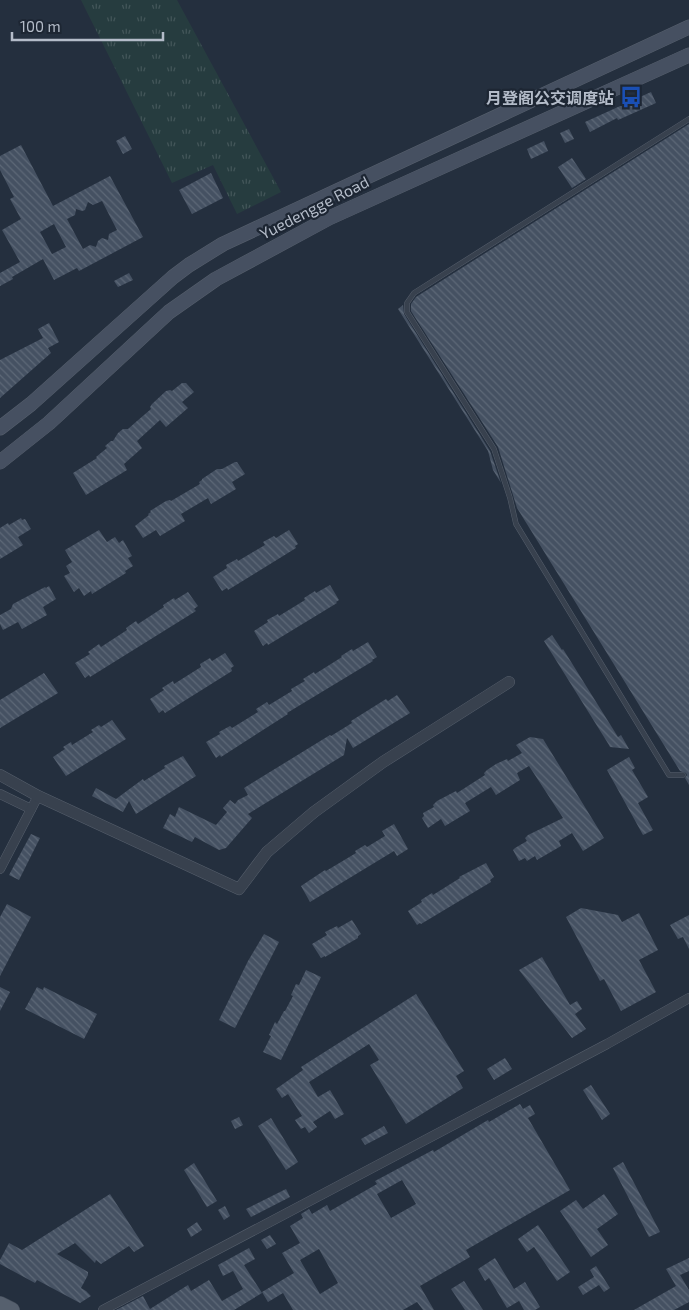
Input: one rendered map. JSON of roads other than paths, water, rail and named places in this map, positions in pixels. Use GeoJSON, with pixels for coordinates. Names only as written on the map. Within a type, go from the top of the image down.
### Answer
{"type":"FeatureCollection","features":[{"type":"Feature","properties":{"kind":"main road","name":"Yuedengge Road"},"geometry":{"type":"LineString","coordinates":[[0,428],[31,404],[173,277],[223,244],[689,27]]}},
{"type":"Feature","properties":{"kind":"main road","name":"Yuedengge Road"},"geometry":{"type":"LineString","coordinates":[[0,462],[49,423],[170,312],[216,279],[329,218],[689,55]]}},
{"type":"Feature","properties":{"kind":"main road"},"geometry":{"type":"LineString","coordinates":[[0,1304],[12,1310]]}},
{"type":"Feature","properties":{"kind":"street"},"geometry":{"type":"LineString","coordinates":[[0,775],[38,796],[239,889],[267,852],[314,812],[383,762],[509,682]]}},
{"type":"Feature","properties":{"kind":"street"},"geometry":{"type":"LineString","coordinates":[[0,794],[31,809]]}},
{"type":"Feature","properties":{"kind":"street"},"geometry":{"type":"LineString","coordinates":[[0,869],[38,796]]}},
{"type":"Feature","properties":{"kind":"street"},"geometry":{"type":"LineString","coordinates":[[103,1310],[590,1053],[689,998]]}},
{"type":"Feature","properties":{"kind":"lane"},"geometry":{"type":"LineString","coordinates":[[683,775],[669,775],[516,524],[510,498],[494,449],[408,312],[407,303],[414,293],[689,119]]}},
{"type":"Feature","properties":{"kind":"place","name":"月登阁公交调度站"},"geometry":{"type":"Point","coordinates":[631,97]}}]}
